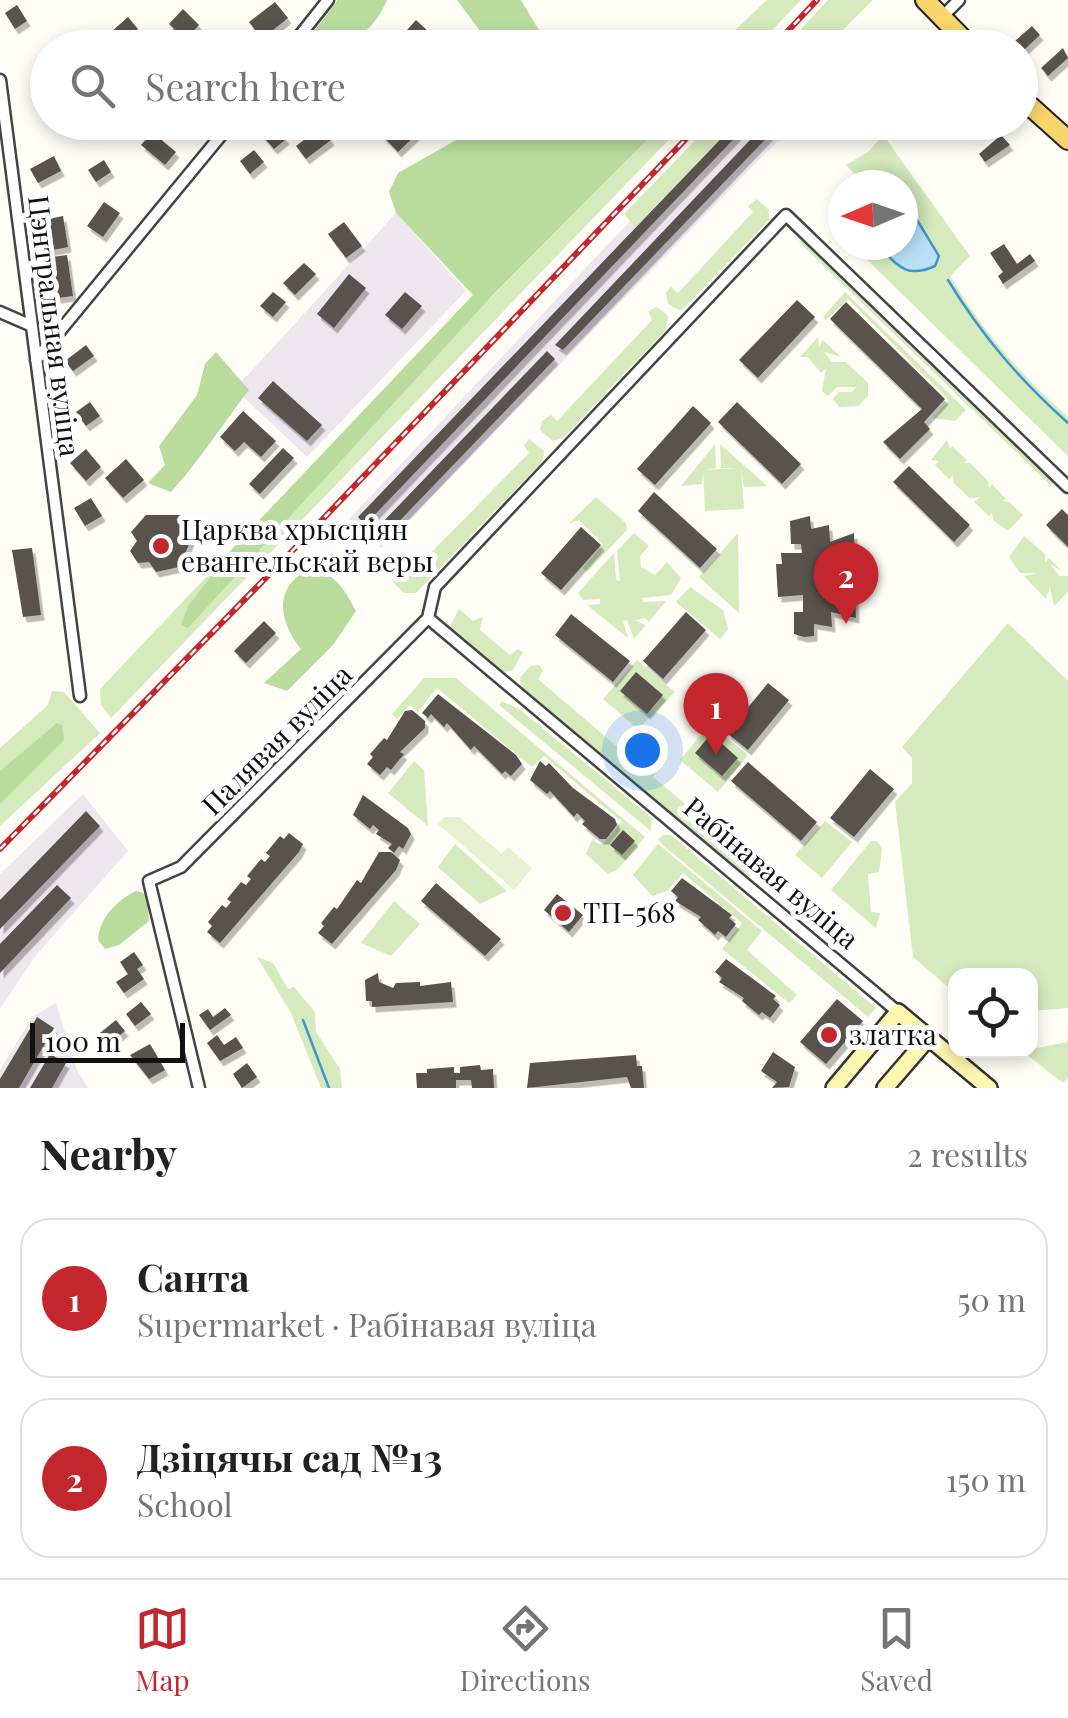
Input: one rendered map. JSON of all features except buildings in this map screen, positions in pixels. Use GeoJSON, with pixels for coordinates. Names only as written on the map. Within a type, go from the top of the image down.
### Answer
{"type":"FeatureCollection","features":[{"type":"Feature","properties":{"kind":"main road"},"geometry":{"type":"LineString","coordinates":[[925,0],[955,30]]}},
{"type":"Feature","properties":{"kind":"main road"},"geometry":{"type":"LineString","coordinates":[[1038,113],[1068,140]]}},
{"type":"Feature","properties":{"kind":"street"},"geometry":{"type":"LineString","coordinates":[[304,30],[328,0]]}},
{"type":"Feature","properties":{"kind":"street"},"geometry":{"type":"LineString","coordinates":[[942,17],[959,0]]}},
{"type":"Feature","properties":{"kind":"street","name":"Цэнтральная вуліца"},"geometry":{"type":"LineString","coordinates":[[0,80],[80,696]]}},
{"type":"Feature","properties":{"kind":"street"},"geometry":{"type":"LineString","coordinates":[[36,360],[217,140]]}},
{"type":"Feature","properties":{"kind":"street"},"geometry":{"type":"LineString","coordinates":[[428,618],[435,587],[786,214],[1068,487]]}},
{"type":"Feature","properties":{"kind":"street"},"geometry":{"type":"LineString","coordinates":[[0,312],[32,326]]}},
{"type":"Feature","properties":{"kind":"street","name":"Палявая вуліца"},"geometry":{"type":"LineString","coordinates":[[198,1088],[150,881],[182,867],[428,618]]}},
{"type":"Feature","properties":{"kind":"street","name":"Рабінавая вуліца"},"geometry":{"type":"LineString","coordinates":[[428,618],[990,1088]]}},
{"type":"Feature","properties":{"kind":"street"},"geometry":{"type":"LineString","coordinates":[[834,1088],[898,1012]]}},
{"type":"Feature","properties":{"kind":"street"},"geometry":{"type":"LineString","coordinates":[[885,1088],[928,1037]]}},
{"type":"Feature","properties":{"kind":"shaded area"},"geometry":{"type":"Polygon","coordinates":[[[718,140],[778,140],[381,548],[349,519],[630,221],[635,226],[718,140]]]}},
{"type":"Feature","properties":{"kind":"shaded area"},"geometry":{"type":"Polygon","coordinates":[[[396,213],[466,291],[307,457],[235,389],[396,213]]]}},
{"type":"Feature","properties":{"kind":"shaded area"},"geometry":{"type":"Polygon","coordinates":[[[83,794],[128,851],[37,954],[0,1009],[0,874],[83,794]]]}},
{"type":"Feature","properties":{"kind":"shaded area"},"geometry":{"type":"Polygon","coordinates":[[[56,1003],[76,1068],[88,1088],[0,1088],[0,1070],[32,1017],[56,1003]]]}},
{"type":"Feature","properties":{"kind":"green space"},"geometry":{"type":"Polygon","coordinates":[[[338,0],[387,0],[366,30],[315,30],[338,0]]]}},
{"type":"Feature","properties":{"kind":"green space"},"geometry":{"type":"Polygon","coordinates":[[[457,0],[521,0],[539,30],[479,30],[457,0]]]}},
{"type":"Feature","properties":{"kind":"green space"},"geometry":{"type":"Polygon","coordinates":[[[767,0],[801,0],[772,30],[735,30],[767,0]]]}},
{"type":"Feature","properties":{"kind":"green space"},"geometry":{"type":"Polygon","coordinates":[[[828,0],[873,0],[843,30],[801,29],[828,0]]]}},
{"type":"Feature","properties":{"kind":"green space"},"geometry":{"type":"Polygon","coordinates":[[[456,140],[647,140],[490,298],[188,628],[181,625],[188,606],[232,549],[473,295],[396,213],[389,192],[398,173],[456,140]]]}},
{"type":"Feature","properties":{"kind":"green space"},"geometry":{"type":"Polygon","coordinates":[[[647,140],[669,140],[111,718],[101,705],[100,689],[474,294],[491,298],[647,140]]]}},
{"type":"Feature","properties":{"kind":"green space"},"geometry":{"type":"Polygon","coordinates":[[[696,140],[720,140],[635,227],[624,214],[696,140]]]}},
{"type":"Feature","properties":{"kind":"green space"},"geometry":{"type":"Polygon","coordinates":[[[879,140],[887,140],[908,170],[851,170],[846,165],[879,140]]]}},
{"type":"Feature","properties":{"kind":"green space"},"geometry":{"type":"Polygon","coordinates":[[[918,184],[970,256],[950,276],[1003,351],[1068,417],[1068,456],[867,260],[918,260],[918,184]]]}},
{"type":"Feature","properties":{"kind":"green space"},"geometry":{"type":"Polygon","coordinates":[[[757,199],[769,210],[769,220],[681,311],[668,304],[666,292],[671,287],[678,293],[753,212],[748,206],[757,199]]]}},
{"type":"Feature","properties":{"kind":"green space"},"geometry":{"type":"Polygon","coordinates":[[[799,242],[1053,483],[1051,486],[799,242]]]}},
{"type":"Feature","properties":{"kind":"green space"},"geometry":{"type":"Polygon","coordinates":[[[845,292],[966,410],[955,421],[933,418],[949,400],[848,299],[826,320],[823,317],[845,292]]]}},
{"type":"Feature","properties":{"kind":"green space"},"geometry":{"type":"Polygon","coordinates":[[[657,307],[668,316],[666,330],[563,438],[553,441],[540,430],[542,421],[551,415],[557,421],[652,320],[648,311],[657,307]]]}},
{"type":"Feature","properties":{"kind":"green space"},"geometry":{"type":"Polygon","coordinates":[[[818,337],[819,347],[823,340],[841,357],[824,352],[832,362],[846,362],[868,383],[868,396],[858,406],[839,407],[833,399],[839,392],[852,392],[856,387],[837,387],[828,396],[822,391],[826,368],[821,373],[808,357],[800,357],[818,337]]]}},
{"type":"Feature","properties":{"kind":"green space"},"geometry":{"type":"Polygon","coordinates":[[[216,352],[249,390],[171,492],[148,483],[165,465],[159,446],[197,395],[205,364],[216,352]]]}},
{"type":"Feature","properties":{"kind":"green space"},"geometry":{"type":"Polygon","coordinates":[[[529,439],[544,451],[543,461],[416,593],[404,593],[392,581],[395,569],[403,567],[412,572],[529,453],[524,445],[529,439]]]}},
{"type":"Feature","properties":{"kind":"green space"},"geometry":{"type":"Polygon","coordinates":[[[947,440],[950,449],[952,446],[967,460],[964,463],[970,463],[988,481],[989,488],[992,484],[1006,499],[1002,501],[1009,502],[1023,515],[1008,531],[993,520],[992,513],[989,516],[974,502],[981,497],[969,498],[954,483],[953,475],[949,479],[935,465],[939,461],[931,460],[947,440]]]}},
{"type":"Feature","properties":{"kind":"green space"},"geometry":{"type":"Polygon","coordinates":[[[715,444],[716,468],[706,470],[736,468],[721,468],[720,444],[767,486],[744,487],[741,469],[744,509],[705,511],[703,469],[702,484],[681,486],[715,444]]]}},
{"type":"Feature","properties":{"kind":"green space"},"geometry":{"type":"Polygon","coordinates":[[[596,497],[626,523],[627,530],[587,572],[583,568],[603,544],[579,520],[568,524],[596,497]]]}},
{"type":"Feature","properties":{"kind":"green space"},"geometry":{"type":"Polygon","coordinates":[[[634,533],[649,546],[640,556],[641,567],[655,575],[667,562],[681,578],[671,595],[642,598],[643,602],[666,601],[649,622],[645,618],[634,620],[646,625],[634,639],[627,620],[623,621],[628,638],[587,605],[600,604],[600,599],[583,600],[578,593],[614,553],[616,580],[620,581],[617,551],[634,533]]]}},
{"type":"Feature","properties":{"kind":"green space"},"geometry":{"type":"Polygon","coordinates":[[[738,533],[739,613],[699,577],[738,533]]]}},
{"type":"Feature","properties":{"kind":"green space"},"geometry":{"type":"Polygon","coordinates":[[[1024,536],[1045,554],[1045,562],[1049,558],[1063,572],[1050,564],[1059,576],[1068,576],[1068,592],[1054,606],[1050,586],[1046,599],[1024,576],[1037,573],[1020,573],[1009,557],[1024,536]]]}},
{"type":"Feature","properties":{"kind":"green space"},"geometry":{"type":"Polygon","coordinates":[[[314,567],[339,584],[356,611],[333,645],[287,691],[264,683],[301,649],[287,626],[283,603],[291,583],[314,567]]]}},
{"type":"Feature","properties":{"kind":"green space"},"geometry":{"type":"Polygon","coordinates":[[[690,587],[723,610],[728,629],[720,639],[676,602],[690,587]]]}},
{"type":"Feature","properties":{"kind":"green space"},"geometry":{"type":"Polygon","coordinates":[[[459,609],[473,621],[483,617],[480,630],[510,655],[518,649],[523,652],[513,670],[501,673],[449,628],[459,609]]]}},
{"type":"Feature","properties":{"kind":"green space"},"geometry":{"type":"Polygon","coordinates":[[[1008,623],[1068,681],[1068,1008],[1038,1010],[1038,968],[948,968],[948,987],[913,957],[895,802],[912,783],[912,758],[902,747],[1008,623]]]}},
{"type":"Feature","properties":{"kind":"green space"},"geometry":{"type":"Polygon","coordinates":[[[637,660],[675,692],[638,729],[603,699],[637,660]]]}},
{"type":"Feature","properties":{"kind":"green space"},"geometry":{"type":"Polygon","coordinates":[[[539,665],[543,671],[538,679],[628,756],[636,746],[660,766],[653,777],[755,862],[763,854],[767,857],[759,875],[744,877],[524,692],[520,678],[530,666],[539,665]]]}},
{"type":"Feature","properties":{"kind":"green space"},"geometry":{"type":"Polygon","coordinates":[[[424,678],[456,678],[645,837],[618,869],[608,874],[586,854],[592,840],[602,845],[622,822],[544,756],[532,767],[437,688],[418,712],[410,705],[397,719],[392,714],[424,678]]]}},
{"type":"Feature","properties":{"kind":"green space"},"geometry":{"type":"Polygon","coordinates":[[[52,691],[64,692],[100,733],[0,826],[0,748],[48,705],[52,691]]]}},
{"type":"Feature","properties":{"kind":"green space"},"geometry":{"type":"Polygon","coordinates":[[[502,701],[519,709],[652,818],[651,831],[499,705],[502,701]]]}},
{"type":"Feature","properties":{"kind":"green space"},"geometry":{"type":"Polygon","coordinates":[[[57,723],[62,725],[64,740],[0,804],[0,771],[57,723]]]}},
{"type":"Feature","properties":{"kind":"green space"},"geometry":{"type":"Polygon","coordinates":[[[710,724],[748,755],[718,792],[680,760],[710,724]]]}},
{"type":"Feature","properties":{"kind":"green space"},"geometry":{"type":"Polygon","coordinates":[[[414,761],[424,770],[428,826],[388,793],[414,761]]]}},
{"type":"Feature","properties":{"kind":"green space"},"geometry":{"type":"Polygon","coordinates":[[[444,817],[459,817],[502,854],[508,847],[532,868],[514,890],[438,824],[444,817]]]}},
{"type":"Feature","properties":{"kind":"green space"},"geometry":{"type":"Polygon","coordinates":[[[825,821],[852,842],[822,878],[795,855],[825,821]]]}},
{"type":"Feature","properties":{"kind":"green space"},"geometry":{"type":"Polygon","coordinates":[[[671,835],[876,1008],[868,1017],[663,845],[658,839],[671,835]]]}},
{"type":"Feature","properties":{"kind":"green space"},"geometry":{"type":"Polygon","coordinates":[[[871,841],[877,841],[882,849],[879,872],[868,874],[871,912],[880,913],[876,928],[831,890],[871,841]]]}},
{"type":"Feature","properties":{"kind":"green space"},"geometry":{"type":"Polygon","coordinates":[[[455,844],[507,891],[480,904],[438,867],[455,844]]]}},
{"type":"Feature","properties":{"kind":"green space"},"geometry":{"type":"Polygon","coordinates":[[[658,844],[762,931],[747,950],[797,995],[789,1003],[722,949],[742,923],[683,873],[667,891],[652,896],[633,875],[658,844]]]}},
{"type":"Feature","properties":{"kind":"green space"},"geometry":{"type":"Polygon","coordinates":[[[136,891],[147,894],[149,921],[119,945],[105,949],[98,940],[105,917],[136,891]]]}},
{"type":"Feature","properties":{"kind":"green space"},"geometry":{"type":"Polygon","coordinates":[[[394,901],[420,924],[391,956],[361,943],[394,901]]]}},
{"type":"Feature","properties":{"kind":"green space"},"geometry":{"type":"Polygon","coordinates":[[[257,957],[273,963],[288,989],[294,987],[315,1012],[316,1032],[340,1069],[342,1088],[321,1088],[291,1013],[257,957]]]}},
{"type":"Feature","properties":{"kind":"green space"},"geometry":{"type":"Polygon","coordinates":[[[1068,1037],[1068,1077],[1063,1083],[1031,1058],[1038,1058],[1038,1048],[1067,1042],[1068,1037]]]}},
{"type":"Feature","properties":{"kind":"water"},"geometry":{"type":"Polygon","coordinates":[[[918,222],[939,256],[935,266],[909,271],[893,260],[918,260],[918,222]]]}},
{"type":"Feature","properties":{"kind":"waterway"},"geometry":{"type":"LineString","coordinates":[[948,280],[1002,356],[1068,423]]}},
{"type":"Feature","properties":{"kind":"waterway"},"geometry":{"type":"LineString","coordinates":[[303,1020],[329,1088]]}},
{"type":"Feature","properties":{"kind":"railway"},"geometry":{"type":"LineString","coordinates":[[789,30],[817,0]]}},
{"type":"Feature","properties":{"kind":"railway"},"geometry":{"type":"LineString","coordinates":[[0,849],[299,544],[685,140]]}},
{"type":"Feature","properties":{"kind":"place","name":"Царква хрысціян евангельскай веры"},"geometry":{"type":"Point","coordinates":[161,546]}},
{"type":"Feature","properties":{"kind":"place","name":"Дзіцячы сад №13"},"geometry":{"type":"Point","coordinates":[846,624]}},
{"type":"Feature","properties":{"kind":"place","name":"Санта"},"geometry":{"type":"Point","coordinates":[716,755]}},
{"type":"Feature","properties":{"kind":"place","name":"ТП-568"},"geometry":{"type":"Point","coordinates":[563,913]}},
{"type":"Feature","properties":{"kind":"place","name":"златка"},"geometry":{"type":"Point","coordinates":[829,1035]}}]}
